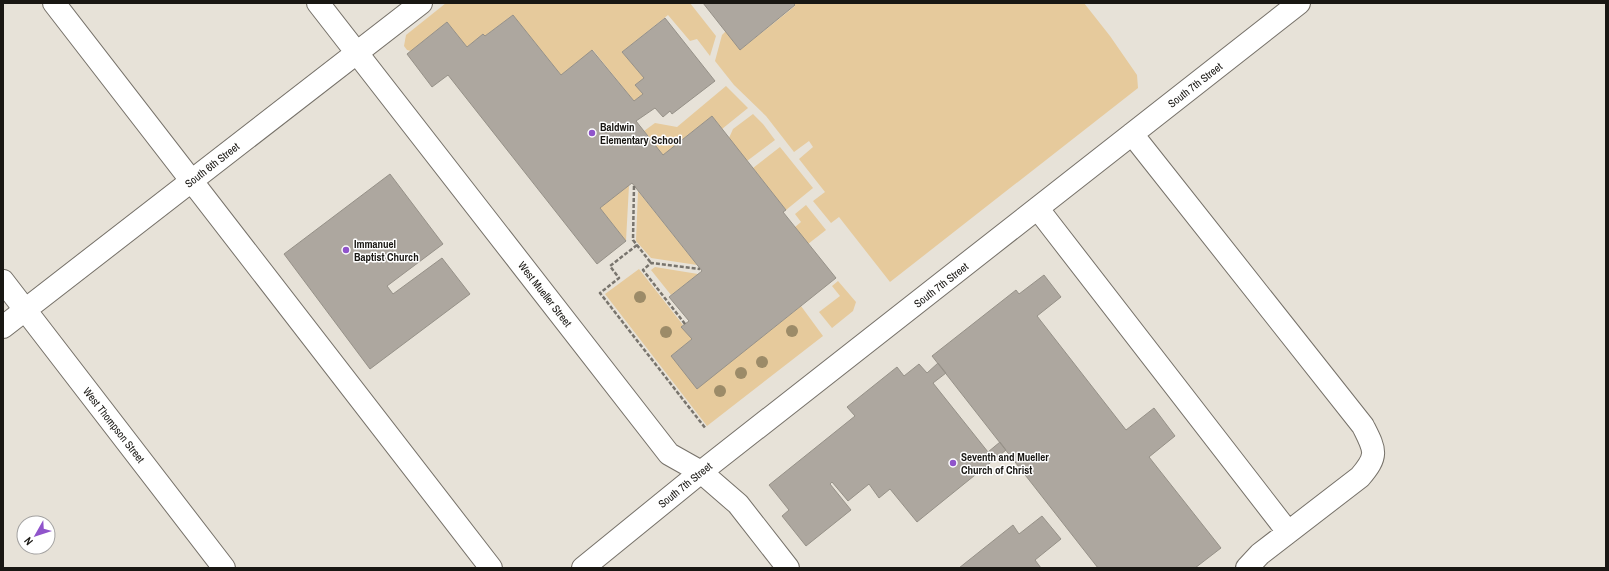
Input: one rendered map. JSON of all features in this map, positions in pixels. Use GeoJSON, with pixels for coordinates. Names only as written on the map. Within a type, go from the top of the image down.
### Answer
{"type":"FeatureCollection","features":[{"type":"Feature","properties":{"kind":"street"},"geometry":{"type":"LineString","coordinates":[[54,3],[491,568]]}},
{"type":"Feature","properties":{"kind":"street","name":"West Mueller Street"},"geometry":{"type":"LineString","coordinates":[[318,3],[669,454],[701,472],[738,504],[788,568]]}},
{"type":"Feature","properties":{"kind":"street","name":"South 6th Street"},"geometry":{"type":"LineString","coordinates":[[3,327],[421,3]]}},
{"type":"Feature","properties":{"kind":"street","name":"South 7th Street"},"geometry":{"type":"LineString","coordinates":[[583,568],[701,472],[1299,3]]}},
{"type":"Feature","properties":{"kind":"street"},"geometry":{"type":"LineString","coordinates":[[1132,134],[1363,426],[1374,448],[1370,465],[1360,477],[1260,554],[1247,568]]}},
{"type":"Feature","properties":{"kind":"street"},"geometry":{"type":"LineString","coordinates":[[1038,209],[1288,532]]}},
{"type":"Feature","properties":{"kind":"street","name":"West Thompson Street"},"geometry":{"type":"LineString","coordinates":[[3,281],[224,568]]}},
{"type":"Feature","properties":{"kind":"path"},"geometry":{"type":"LineString","coordinates":[[634,186],[633,240],[651,264]]}},
{"type":"Feature","properties":{"kind":"path"},"geometry":{"type":"LineString","coordinates":[[637,245],[610,266],[619,278],[600,293],[706,429]]}},
{"type":"Feature","properties":{"kind":"path"},"geometry":{"type":"LineString","coordinates":[[686,324],[643,270],[651,264],[700,269]]}},
{"type":"Feature","properties":{"kind":"shaded area"},"geometry":{"type":"Polygon","coordinates":[[[446,3],[690,3],[716,36],[710,56],[697,39],[690,41],[668,15],[622,52],[644,78],[636,85],[643,94],[634,101],[593,50],[561,75],[513,15],[485,36],[483,34],[467,47],[447,22],[411,51],[407,50],[404,46],[406,35],[446,3]]]}},
{"type":"Feature","properties":{"kind":"shaded area"},"geometry":{"type":"Polygon","coordinates":[[[793,3],[1084,3],[1110,36],[1137,75],[1138,88],[890,282],[839,217],[831,223],[813,201],[825,192],[799,159],[813,147],[809,141],[794,152],[766,116],[734,85],[715,61],[722,35],[726,31],[740,50],[795,6],[793,3]]]}},
{"type":"Feature","properties":{"kind":"shaded area"},"geometry":{"type":"Polygon","coordinates":[[[726,86],[748,108],[722,129],[712,116],[663,155],[644,131],[655,123],[677,127],[726,86]]]}},
{"type":"Feature","properties":{"kind":"shaded area"},"geometry":{"type":"Polygon","coordinates":[[[753,114],[775,140],[747,161],[729,138],[733,129],[753,114]]]}},
{"type":"Feature","properties":{"kind":"shaded area"},"geometry":{"type":"Polygon","coordinates":[[[780,147],[813,188],[786,210],[753,168],[780,147]]]}},
{"type":"Feature","properties":{"kind":"shaded area"},"geometry":{"type":"Polygon","coordinates":[[[629,185],[626,241],[600,208],[629,185]]]}},
{"type":"Feature","properties":{"kind":"shaded area"},"geometry":{"type":"Polygon","coordinates":[[[638,191],[697,265],[651,258],[636,241],[638,191]]]}},
{"type":"Feature","properties":{"kind":"shaded area"},"geometry":{"type":"Polygon","coordinates":[[[806,205],[826,230],[808,244],[795,227],[801,222],[795,214],[806,205]]]}},
{"type":"Feature","properties":{"kind":"shaded area"},"geometry":{"type":"Polygon","coordinates":[[[655,267],[698,274],[671,295],[651,270],[655,267]]]}},
{"type":"Feature","properties":{"kind":"shaded area"},"geometry":{"type":"Polygon","coordinates":[[[639,269],[683,325],[682,327],[692,339],[671,356],[697,388],[801,306],[823,336],[707,426],[605,294],[639,269]]]}},
{"type":"Feature","properties":{"kind":"shaded area"},"geometry":{"type":"Polygon","coordinates":[[[838,281],[856,302],[853,311],[832,328],[819,312],[840,296],[832,286],[838,281]]]}},
{"type":"Feature","properties":{"kind":"building"},"geometry":{"type":"Polygon","coordinates":[[[703,3],[793,3],[795,5],[740,50],[703,3]]]}},
{"type":"Feature","properties":{"kind":"building"},"geometry":{"type":"Polygon","coordinates":[[[513,15],[561,75],[592,50],[634,101],[643,94],[635,85],[644,78],[622,52],[665,18],[715,81],[672,114],[670,111],[663,117],[655,108],[636,121],[663,155],[712,116],[786,210],[783,212],[836,278],[697,389],[671,356],[692,339],[681,327],[689,321],[669,297],[702,271],[632,183],[600,208],[626,241],[597,264],[448,75],[432,87],[407,54],[447,22],[467,47],[483,34],[485,36],[513,15]]]}},
{"type":"Feature","properties":{"kind":"building"},"geometry":{"type":"Polygon","coordinates":[[[390,174],[443,244],[387,286],[393,294],[442,258],[470,294],[370,369],[284,254],[390,174]]]}},
{"type":"Feature","properties":{"kind":"building"},"geometry":{"type":"Polygon","coordinates":[[[1044,275],[1061,297],[1037,316],[1126,430],[1154,408],[1175,436],[1149,457],[1221,548],[1195,568],[1098,568],[932,356],[1016,290],[1019,294],[1044,275]]]}},
{"type":"Feature","properties":{"kind":"building"},"geometry":{"type":"Polygon","coordinates":[[[938,363],[946,373],[933,383],[988,452],[1000,442],[1006,450],[917,522],[890,489],[879,498],[869,484],[848,501],[832,482],[830,484],[851,510],[806,546],[782,516],[789,510],[769,485],[855,416],[847,407],[897,367],[904,376],[919,364],[927,373],[938,363]]]}},
{"type":"Feature","properties":{"kind":"building"},"geometry":{"type":"Polygon","coordinates":[[[1042,516],[1061,539],[1035,560],[1041,568],[959,568],[1013,525],[1019,534],[1042,516]]]}},
{"type":"Feature","properties":{"kind":"place","name":"Baldwin Elementary School"},"geometry":{"type":"Point","coordinates":[592,133]}},
{"type":"Feature","properties":{"kind":"place","name":"Immanuel Baptist Church"},"geometry":{"type":"Point","coordinates":[346,250]}},
{"type":"Feature","properties":{"kind":"place","name":"Seventh and Mueller Church of Christ"},"geometry":{"type":"Point","coordinates":[953,463]}}]}
